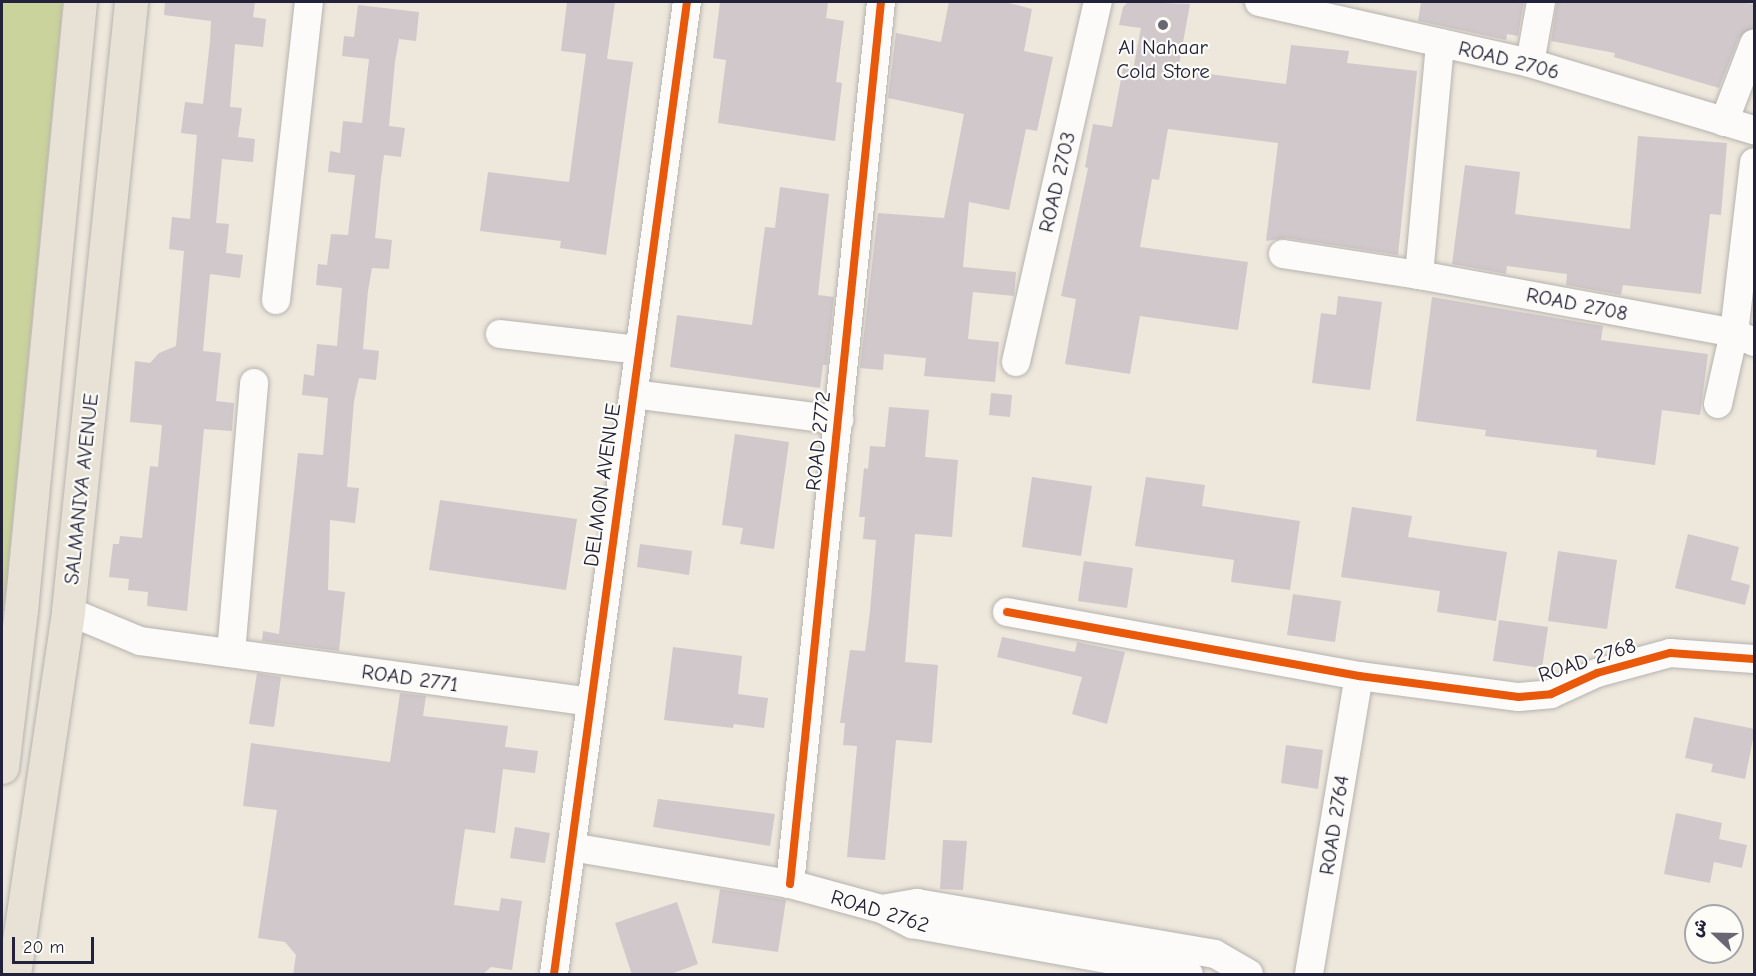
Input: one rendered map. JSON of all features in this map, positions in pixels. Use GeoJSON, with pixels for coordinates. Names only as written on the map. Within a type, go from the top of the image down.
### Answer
{"type":"FeatureCollection","features":[{"type":"Feature","properties":{"kind":"main road"},"geometry":{"type":"LineString","coordinates":[[2,767],[11,609],[80,2]]}},
{"type":"Feature","properties":{"kind":"main road","name":"SALMANIYA AVENUE"},"geometry":{"type":"LineString","coordinates":[[14,975],[68,611],[132,2]]}},
{"type":"Feature","properties":{"kind":"street"},"geometry":{"type":"LineString","coordinates":[[276,300],[309,2]]}},
{"type":"Feature","properties":{"kind":"street","name":"DELMON AVENUE"},"geometry":{"type":"LineString","coordinates":[[554,975],[687,2]]}},
{"type":"Feature","properties":{"kind":"street","name":"ROAD 2772"},"geometry":{"type":"LineString","coordinates":[[790,884],[881,2]]}},
{"type":"Feature","properties":{"kind":"street","name":"ROAD 2703"},"geometry":{"type":"LineString","coordinates":[[1016,362],[1098,2]]}},
{"type":"Feature","properties":{"kind":"street","name":"ROAD 2706"},"geometry":{"type":"LineString","coordinates":[[1259,2],[1341,10],[1440,42],[1530,63],[1755,130]]}},
{"type":"Feature","properties":{"kind":"street"},"geometry":{"type":"LineString","coordinates":[[1530,63],[1541,2]]}},
{"type":"Feature","properties":{"kind":"street"},"geometry":{"type":"LineString","coordinates":[[1419,275],[1440,42]]}},
{"type":"Feature","properties":{"kind":"street"},"geometry":{"type":"LineString","coordinates":[[1724,122],[1755,44]]}},
{"type":"Feature","properties":{"kind":"street"},"geometry":{"type":"LineString","coordinates":[[1718,404],[1744,338],[1755,162]]}},
{"type":"Feature","properties":{"kind":"street","name":"ROAD 2708"},"geometry":{"type":"LineString","coordinates":[[1283,254],[1419,275],[1744,338]]}},
{"type":"Feature","properties":{"kind":"street"},"geometry":{"type":"LineString","coordinates":[[500,334],[639,350]]}},
{"type":"Feature","properties":{"kind":"street"},"geometry":{"type":"LineString","coordinates":[[231,653],[254,383]]}},
{"type":"Feature","properties":{"kind":"street","name":"ROAD 2772"},"geometry":{"type":"LineString","coordinates":[[633,394],[839,420]]}},
{"type":"Feature","properties":{"kind":"street","name":"ROAD 2771"},"geometry":{"type":"LineString","coordinates":[[68,611],[140,641],[590,702]]}},
{"type":"Feature","properties":{"kind":"street","name":"ROAD 2768"},"geometry":{"type":"LineString","coordinates":[[1007,612],[1359,676],[1519,697],[1551,694],[1597,673],[1670,652],[1755,659]]}},
{"type":"Feature","properties":{"kind":"street","name":"ROAD 2764"},"geometry":{"type":"LineString","coordinates":[[1309,975],[1359,676]]}},
{"type":"Feature","properties":{"kind":"street","name":"ROAD 2762"},"geometry":{"type":"LineString","coordinates":[[571,847],[790,884],[882,909],[912,924],[1188,975]]}},
{"type":"Feature","properties":{"kind":"street"},"geometry":{"type":"LineString","coordinates":[[882,909],[917,903],[1215,954],[1249,975]]}},
{"type":"Feature","properties":{"kind":"green space"},"geometry":{"type":"Polygon","coordinates":[[[2,2],[63,2],[4,611],[2,611],[2,2]]]}},
{"type":"Feature","properties":{"kind":"building"},"geometry":{"type":"Polygon","coordinates":[[[165,2],[255,2],[253,17],[266,19],[263,47],[235,44],[230,107],[242,108],[238,137],[255,139],[253,162],[222,159],[216,223],[229,224],[226,253],[243,255],[240,278],[210,274],[203,351],[221,353],[216,401],[234,403],[232,431],[204,429],[187,611],[147,606],[148,592],[128,590],[129,579],[109,577],[113,544],[119,544],[120,536],[142,538],[150,466],[158,467],[162,425],[130,422],[135,361],[150,363],[159,353],[176,346],[184,251],[169,249],[172,217],[190,219],[197,135],[181,133],[185,102],[203,104],[210,41],[211,21],[164,15],[165,2]]]}},
{"type":"Feature","properties":{"kind":"building"},"geometry":{"type":"Polygon","coordinates":[[[567,2],[615,2],[607,59],[633,62],[606,255],[560,248],[561,241],[480,231],[488,172],[569,182],[586,54],[561,51],[567,2]]]}},
{"type":"Feature","properties":{"kind":"building"},"geometry":{"type":"Polygon","coordinates":[[[720,2],[828,2],[826,18],[844,21],[836,82],[842,83],[835,141],[718,123],[726,60],[713,58],[720,2]]]}},
{"type":"Feature","properties":{"kind":"building"},"geometry":{"type":"Polygon","coordinates":[[[949,2],[1005,2],[1032,9],[1024,51],[1053,57],[1037,131],[1026,129],[1009,210],[969,202],[963,267],[1016,272],[1014,296],[973,292],[968,339],[999,342],[995,382],[924,376],[926,358],[884,354],[883,370],[860,368],[878,213],[944,218],[964,114],[888,98],[896,33],[941,42],[949,2]]]}},
{"type":"Feature","properties":{"kind":"building"},"geometry":{"type":"Polygon","coordinates":[[[1128,2],[1190,4],[1178,70],[1286,84],[1291,45],[1349,51],[1347,63],[1417,71],[1398,255],[1286,238],[1266,241],[1278,143],[1168,129],[1159,180],[1152,179],[1140,247],[1248,262],[1238,330],[1140,316],[1130,374],[1065,364],[1076,299],[1061,296],[1088,168],[1085,167],[1093,124],[1112,127],[1123,68],[1133,70],[1141,28],[1119,25],[1123,7],[1128,2]]]}},
{"type":"Feature","properties":{"kind":"building"},"geometry":{"type":"Polygon","coordinates":[[[1421,2],[1524,2],[1518,36],[1507,34],[1506,40],[1418,21],[1421,2]]]}},
{"type":"Feature","properties":{"kind":"building"},"geometry":{"type":"Polygon","coordinates":[[[1557,2],[1736,2],[1755,4],[1755,28],[1739,38],[1719,88],[1614,57],[1615,53],[1551,41],[1557,2]]]}},
{"type":"Feature","properties":{"kind":"building"},"geometry":{"type":"Polygon","coordinates":[[[358,5],[419,12],[416,41],[399,39],[395,62],[389,126],[405,128],[401,157],[384,155],[381,178],[375,238],[392,240],[389,269],[372,268],[368,291],[363,349],[379,351],[376,380],[359,378],[354,401],[347,487],[359,488],[355,523],[330,520],[328,590],[345,592],[339,651],[262,641],[263,631],[279,634],[298,453],[323,455],[328,398],[302,395],[304,374],[314,376],[317,344],[337,346],[342,288],[316,285],[318,264],[327,265],[331,234],[348,235],[355,175],[328,172],[330,151],[340,153],[343,121],[362,123],[369,59],[342,56],[344,36],[354,37],[358,5]]]}},
{"type":"Feature","properties":{"kind":"building"},"geometry":{"type":"Polygon","coordinates":[[[1638,136],[1727,143],[1721,215],[1710,214],[1701,294],[1623,285],[1621,295],[1566,285],[1567,274],[1507,266],[1506,274],[1452,264],[1465,165],[1520,172],[1515,214],[1630,229],[1638,136]]]}},
{"type":"Feature","properties":{"kind":"building"},"geometry":{"type":"Polygon","coordinates":[[[780,187],[829,194],[818,295],[834,297],[827,365],[823,365],[820,388],[670,367],[677,315],[752,325],[765,227],[775,228],[780,187]]]}},
{"type":"Feature","properties":{"kind":"building"},"geometry":{"type":"Polygon","coordinates":[[[1338,296],[1382,302],[1370,390],[1312,383],[1321,313],[1336,315],[1338,296]]]}},
{"type":"Feature","properties":{"kind":"building"},"geometry":{"type":"Polygon","coordinates":[[[1432,297],[1603,326],[1601,340],[1708,354],[1700,415],[1662,410],[1655,465],[1596,457],[1597,450],[1485,436],[1486,430],[1416,421],[1432,297]]]}},
{"type":"Feature","properties":{"kind":"building"},"geometry":{"type":"Polygon","coordinates":[[[991,393],[1012,395],[1010,417],[989,415],[991,393]]]}},
{"type":"Feature","properties":{"kind":"building"},"geometry":{"type":"Polygon","coordinates":[[[889,407],[929,410],[925,457],[958,460],[952,537],[915,534],[905,662],[938,665],[932,743],[896,740],[885,860],[847,857],[857,746],[843,745],[845,723],[840,723],[850,650],[865,651],[870,611],[876,540],[863,539],[865,517],[859,517],[864,468],[868,469],[870,446],[885,447],[889,407]]]}},
{"type":"Feature","properties":{"kind":"building"},"geometry":{"type":"Polygon","coordinates":[[[735,434],[789,442],[774,549],[740,544],[743,528],[722,525],[735,434]]]}},
{"type":"Feature","properties":{"kind":"building"},"geometry":{"type":"Polygon","coordinates":[[[1032,477],[1092,486],[1081,556],[1022,547],[1032,477]]]}},
{"type":"Feature","properties":{"kind":"building"},"geometry":{"type":"Polygon","coordinates":[[[1146,477],[1205,485],[1202,506],[1300,521],[1290,590],[1231,582],[1234,560],[1135,546],[1146,477]]]}},
{"type":"Feature","properties":{"kind":"building"},"geometry":{"type":"Polygon","coordinates":[[[440,500],[577,519],[566,590],[429,570],[440,500]]]}},
{"type":"Feature","properties":{"kind":"building"},"geometry":{"type":"Polygon","coordinates":[[[1352,507],[1412,516],[1408,537],[1507,552],[1496,621],[1437,612],[1440,591],[1341,577],[1352,507]]]}},
{"type":"Feature","properties":{"kind":"building"},"geometry":{"type":"Polygon","coordinates":[[[1688,534],[1739,547],[1731,580],[1750,585],[1745,605],[1675,588],[1688,534]]]}},
{"type":"Feature","properties":{"kind":"building"},"geometry":{"type":"Polygon","coordinates":[[[640,544],[692,551],[689,575],[637,567],[640,544]]]}},
{"type":"Feature","properties":{"kind":"building"},"geometry":{"type":"Polygon","coordinates":[[[1558,551],[1617,560],[1607,629],[1548,621],[1558,551]]]}},
{"type":"Feature","properties":{"kind":"building"},"geometry":{"type":"Polygon","coordinates":[[[1084,561],[1133,568],[1127,608],[1078,601],[1084,561]]]}},
{"type":"Feature","properties":{"kind":"building"},"geometry":{"type":"Polygon","coordinates":[[[1293,594],[1341,601],[1335,642],[1287,635],[1293,594]]]}},
{"type":"Feature","properties":{"kind":"building"},"geometry":{"type":"Polygon","coordinates":[[[1499,620],[1548,627],[1542,668],[1493,661],[1499,620]]]}},
{"type":"Feature","properties":{"kind":"building"},"geometry":{"type":"Polygon","coordinates":[[[1002,637],[1075,652],[1077,642],[1125,652],[1107,724],[1072,714],[1082,677],[997,657],[1002,637]]]}},
{"type":"Feature","properties":{"kind":"building"},"geometry":{"type":"Polygon","coordinates":[[[673,647],[742,656],[738,694],[768,698],[764,728],[734,724],[733,728],[664,720],[673,647]]]}},
{"type":"Feature","properties":{"kind":"building"},"geometry":{"type":"Polygon","coordinates":[[[257,673],[281,677],[274,727],[249,724],[257,673]]]}},
{"type":"Feature","properties":{"kind":"building"},"geometry":{"type":"Polygon","coordinates":[[[400,693],[426,696],[423,716],[508,726],[505,747],[538,751],[535,773],[503,769],[495,833],[465,829],[454,905],[499,911],[501,898],[522,901],[512,970],[491,967],[482,975],[293,975],[296,955],[285,942],[258,938],[277,810],[243,806],[251,743],[390,762],[400,693]]]}},
{"type":"Feature","properties":{"kind":"building"},"geometry":{"type":"Polygon","coordinates":[[[1694,717],[1755,729],[1745,779],[1711,772],[1713,764],[1685,758],[1694,717]]]}},
{"type":"Feature","properties":{"kind":"building"},"geometry":{"type":"Polygon","coordinates":[[[1286,745],[1323,750],[1318,789],[1281,783],[1286,745]]]}},
{"type":"Feature","properties":{"kind":"building"},"geometry":{"type":"Polygon","coordinates":[[[658,799],[775,814],[770,846],[653,827],[658,799]]]}},
{"type":"Feature","properties":{"kind":"building"},"geometry":{"type":"Polygon","coordinates":[[[1676,813],[1722,823],[1719,839],[1747,845],[1742,868],[1714,862],[1710,883],[1664,874],[1676,813]]]}},
{"type":"Feature","properties":{"kind":"building"},"geometry":{"type":"Polygon","coordinates":[[[515,827],[550,833],[545,863],[510,858],[515,827]]]}},
{"type":"Feature","properties":{"kind":"building"},"geometry":{"type":"Polygon","coordinates":[[[943,840],[967,841],[963,890],[940,889],[943,840]]]}},
{"type":"Feature","properties":{"kind":"building"},"geometry":{"type":"Polygon","coordinates":[[[720,889],[786,900],[778,952],[712,943],[720,889]]]}},
{"type":"Feature","properties":{"kind":"building"},"geometry":{"type":"Polygon","coordinates":[[[677,902],[698,964],[668,975],[632,975],[615,923],[677,902]]]}},
{"type":"Feature","properties":{"kind":"cycle path"},"geometry":{"type":"LineString","coordinates":[[554,974],[687,2]]}},
{"type":"Feature","properties":{"kind":"cycle path"},"geometry":{"type":"LineString","coordinates":[[790,884],[881,2]]}},
{"type":"Feature","properties":{"kind":"cycle path"},"geometry":{"type":"LineString","coordinates":[[1007,612],[1359,676],[1519,697],[1551,694],[1597,673],[1670,653],[1754,659]]}},
{"type":"Feature","properties":{"kind":"place","name":"Al Nahaar Cold Store"},"geometry":{"type":"Point","coordinates":[1163,25]}}]}
